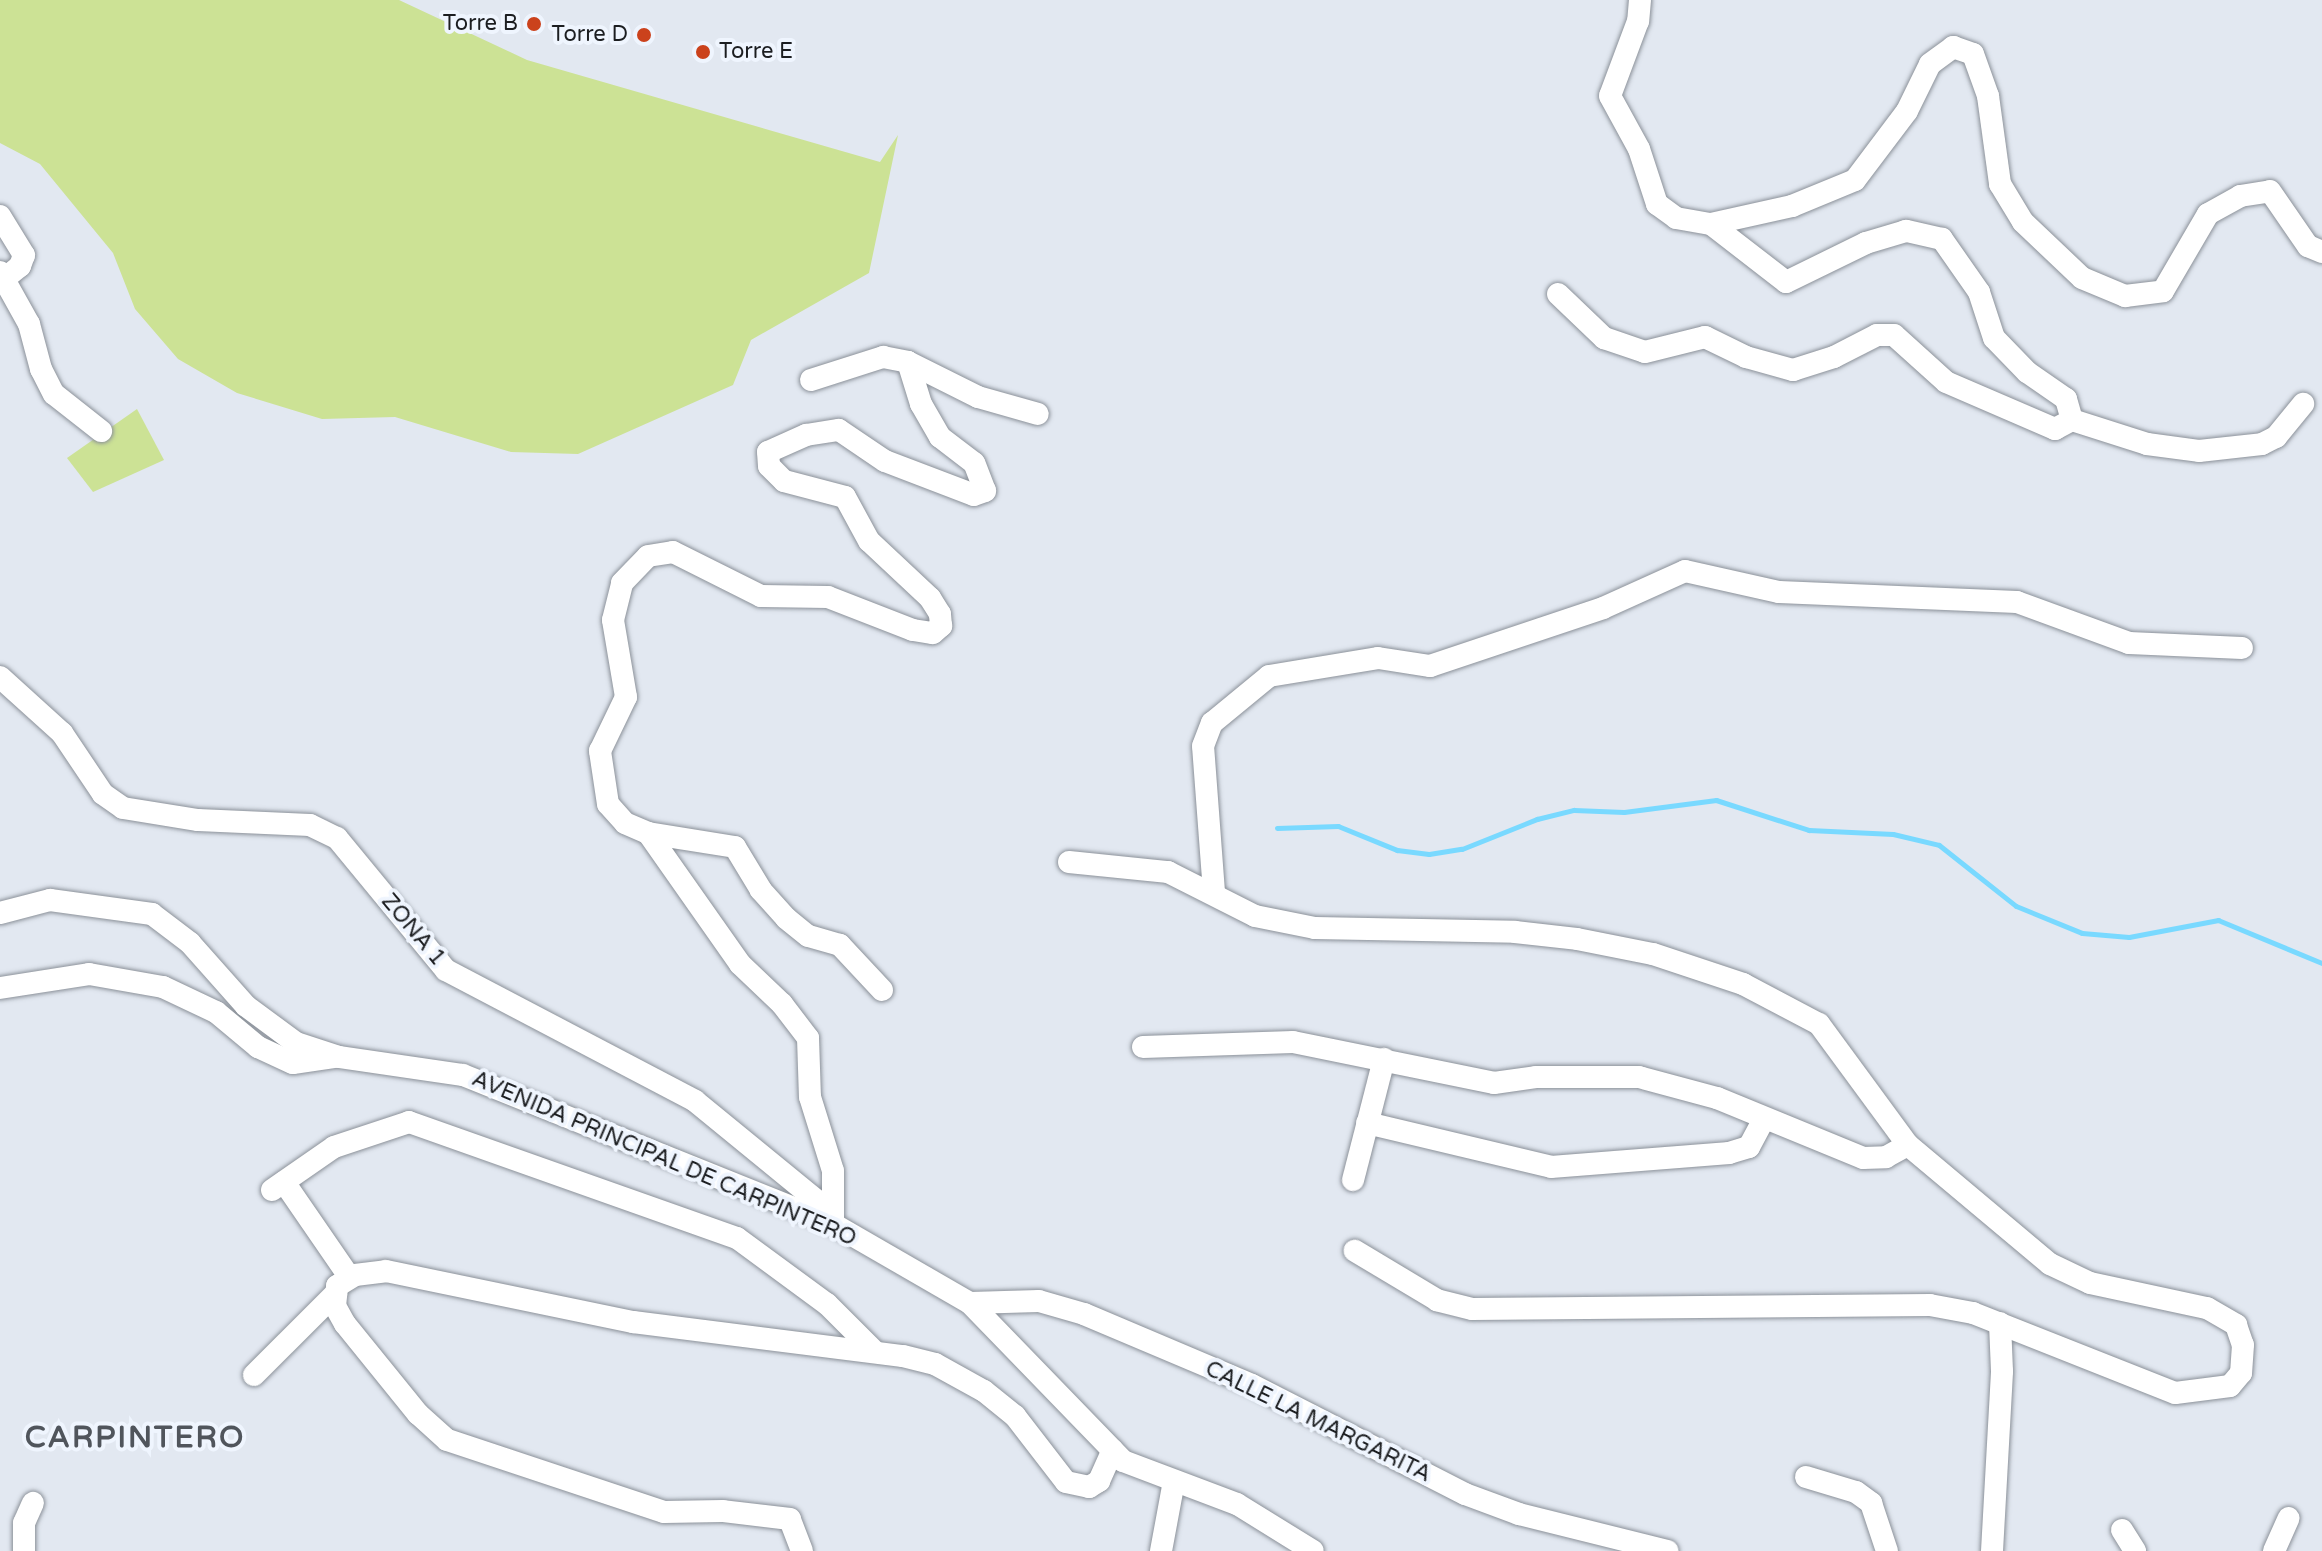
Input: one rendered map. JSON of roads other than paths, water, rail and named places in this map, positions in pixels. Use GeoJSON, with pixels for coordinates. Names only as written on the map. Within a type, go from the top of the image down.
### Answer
{"type":"FeatureCollection","features":[{"type":"Feature","properties":{"kind":"street"},"geometry":{"type":"LineString","coordinates":[[1640,0],[1638,21],[1610,96],[1639,149],[1657,204],[1676,218],[1711,224],[1792,206],[1855,180],[1907,111],[1930,64],[1953,47],[1973,54],[1983,82],[2000,184],[2023,222],[2082,278],[2125,296],[2163,291],[2208,214],[2240,196],[2270,191],[2308,246],[2322,252]]}},
{"type":"Feature","properties":{"kind":"street"},"geometry":{"type":"LineString","coordinates":[[0,216],[24,255],[20,266],[2,275],[29,324],[41,369],[54,394],[101,431]]}},
{"type":"Feature","properties":{"kind":"street"},"geometry":{"type":"LineString","coordinates":[[1711,224],[1786,282],[1866,243],[1906,231],[1942,239],[1979,292],[1994,338],[2027,372],[2066,399],[2072,420]]}},
{"type":"Feature","properties":{"kind":"street"},"geometry":{"type":"LineString","coordinates":[[1558,294],[1604,338],[1645,352],[1705,337],[1746,357],[1793,370],[1834,357],[1877,335],[1894,335],[1946,382],[2055,429],[2072,420],[2147,444],[2199,451],[2262,444],[2276,437],[2303,404]]}},
{"type":"Feature","properties":{"kind":"street"},"geometry":{"type":"LineString","coordinates":[[811,380],[883,357],[908,362],[978,397],[1038,414]]}},
{"type":"Feature","properties":{"kind":"street"},"geometry":{"type":"LineString","coordinates":[[882,990],[840,945],[808,936],[786,918],[761,890],[735,847],[648,833],[625,823],[608,804],[600,751],[626,697],[613,620],[622,583],[648,556],[673,552],[761,596],[828,597],[913,630],[933,633],[941,626],[940,614],[930,598],[869,541],[845,497],[784,481],[769,466],[768,452],[806,435],[839,430],[885,461],[974,495],[985,491],[974,463],[940,437],[927,415],[908,362]]}},
{"type":"Feature","properties":{"kind":"street"},"geometry":{"type":"LineString","coordinates":[[1214,892],[1203,746],[1212,723],[1269,676],[1378,658],[1430,666],[1603,608],[1685,571],[1779,592],[2017,602],[2129,643],[2242,648]]}},
{"type":"Feature","properties":{"kind":"street","name":"ZONA 1"},"geometry":{"type":"LineString","coordinates":[[0,677],[62,733],[103,794],[123,808],[198,820],[310,825],[337,838],[446,970],[695,1101],[817,1201],[833,1224]]}},
{"type":"Feature","properties":{"kind":"street"},"geometry":{"type":"LineString","coordinates":[[648,833],[740,964],[799,1022],[808,1038],[810,1097],[833,1171],[833,1224]]}},
{"type":"Feature","properties":{"kind":"street"},"geometry":{"type":"LineString","coordinates":[[1069,862],[1168,872],[1214,892],[1255,916],[1315,928],[1515,932],[1577,939],[1653,954],[1743,984],[1819,1024],[1908,1145],[2050,1264],[2090,1283],[2207,1308],[2236,1325],[2243,1345],[2241,1373],[2230,1386],[2175,1393],[2000,1323],[1930,1305],[1472,1309],[1437,1300],[1355,1251]]}},
{"type":"Feature","properties":{"kind":"street","name":"AVENIDA PRINCIPAL DE CARPINTERO"},"geometry":{"type":"LineString","coordinates":[[0,913],[50,900],[152,914],[190,943],[246,1006],[296,1043],[339,1057],[463,1075],[833,1224],[970,1303],[1123,1461],[1237,1504],[1313,1551]]}},
{"type":"Feature","properties":{"kind":"street"},"geometry":{"type":"LineString","coordinates":[[0,988],[89,974],[163,987],[216,1012],[258,1047],[293,1063],[339,1057]]}},
{"type":"Feature","properties":{"kind":"street"},"geometry":{"type":"LineString","coordinates":[[1143,1047],[1293,1042],[1494,1083],[1536,1077],[1639,1077],[1717,1098],[1863,1158],[1886,1157],[1908,1145]]}},
{"type":"Feature","properties":{"kind":"street"},"geometry":{"type":"LineString","coordinates":[[1353,1180],[1384,1059]]}},
{"type":"Feature","properties":{"kind":"street"},"geometry":{"type":"LineString","coordinates":[[1367,1123],[1551,1167],[1729,1153],[1749,1147],[1764,1119]]}},
{"type":"Feature","properties":{"kind":"street"},"geometry":{"type":"LineString","coordinates":[[343,1286],[278,1186],[334,1147],[409,1122],[737,1238],[827,1304],[875,1352]]}},
{"type":"Feature","properties":{"kind":"street"},"geometry":{"type":"LineString","coordinates":[[254,1375],[343,1286],[386,1271],[633,1322],[875,1352],[935,1364],[984,1391],[1015,1416],[1066,1482],[1089,1487],[1099,1481],[1113,1450]]}},
{"type":"Feature","properties":{"kind":"street"},"geometry":{"type":"LineString","coordinates":[[343,1286],[335,1306],[345,1324],[418,1414],[447,1440],[664,1512],[723,1511],[790,1519],[802,1551]]}},
{"type":"Feature","properties":{"kind":"street","name":"CALLE LA MARGARITA"},"geometry":{"type":"LineString","coordinates":[[970,1303],[1039,1301],[1084,1314],[1252,1385],[1465,1494],[1519,1514],[1667,1551]]}},
{"type":"Feature","properties":{"kind":"street"},"geometry":{"type":"LineString","coordinates":[[1992,1551],[2002,1371],[2000,1323]]}},
{"type":"Feature","properties":{"kind":"street"},"geometry":{"type":"LineString","coordinates":[[1806,1477],[1856,1492],[1871,1503],[1887,1551]]}},
{"type":"Feature","properties":{"kind":"street"},"geometry":{"type":"LineString","coordinates":[[1161,1551],[1174,1481]]}},
{"type":"Feature","properties":{"kind":"street"},"geometry":{"type":"LineString","coordinates":[[24,1551],[24,1523],[33,1503]]}},
{"type":"Feature","properties":{"kind":"street"},"geometry":{"type":"LineString","coordinates":[[2274,1551],[2289,1518]]}},
{"type":"Feature","properties":{"kind":"street"},"geometry":{"type":"LineString","coordinates":[[2122,1530],[2135,1551]]}},
{"type":"Feature","properties":{"kind":"waterway"},"geometry":{"type":"LineString","coordinates":[[1277,828],[1338,826],[1397,850],[1429,854],[1462,849],[1537,819],[1574,810],[1624,812],[1716,800],[1809,830],[1893,834],[1939,845],[2016,906],[2082,933],[2129,937],[2218,920],[2322,963]]}},
{"type":"Feature","properties":{"kind":"place","name":"Torre B"},"geometry":{"type":"Point","coordinates":[534,24]}},
{"type":"Feature","properties":{"kind":"place","name":"Torre D"},"geometry":{"type":"Point","coordinates":[644,35]}},
{"type":"Feature","properties":{"kind":"place","name":"Torre E"},"geometry":{"type":"Point","coordinates":[703,52]}},
{"type":"Feature","properties":{"kind":"district","name":"CARPINTERO"},"geometry":{"type":"Point","coordinates":[135,1438]}}]}
